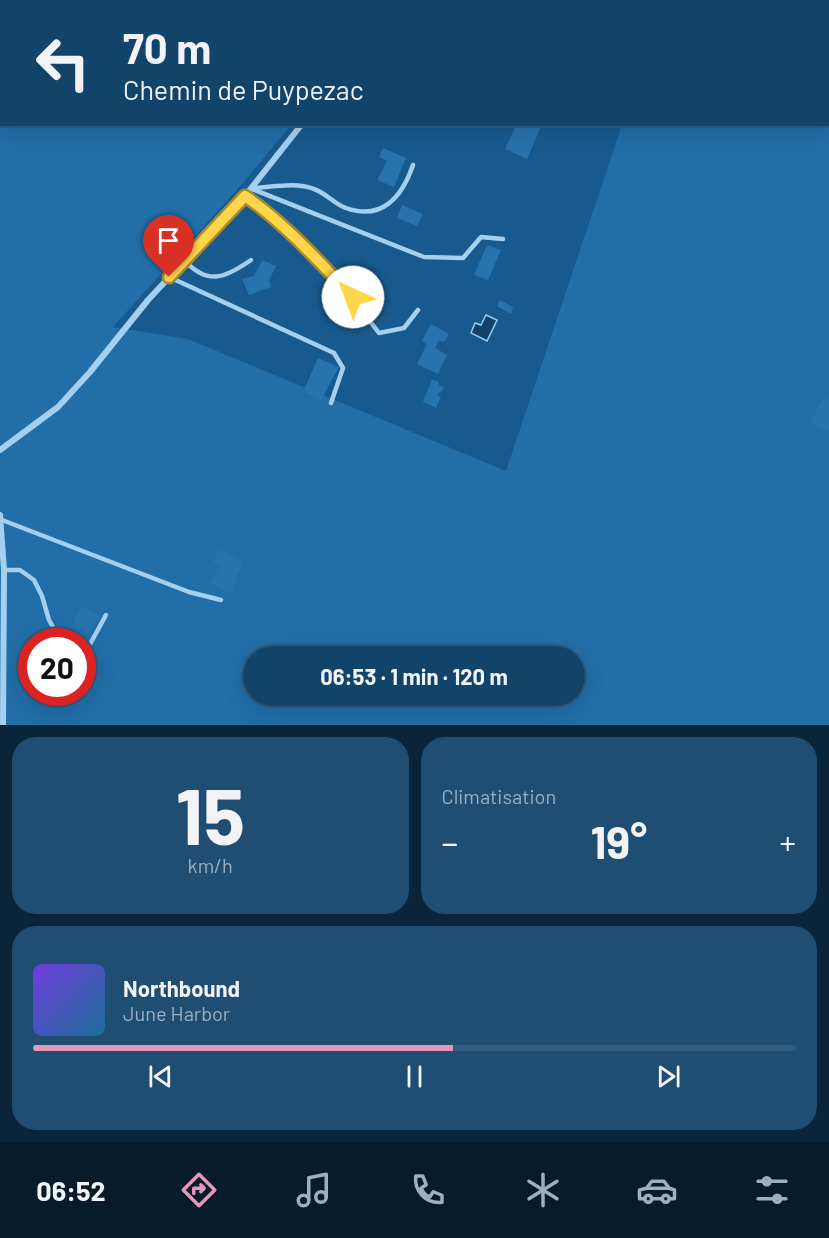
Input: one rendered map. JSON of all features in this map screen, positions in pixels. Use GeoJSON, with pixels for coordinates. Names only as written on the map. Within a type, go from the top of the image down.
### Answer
{"type":"FeatureCollection","features":[{"type":"Feature","properties":{"kind":"street"},"geometry":{"type":"LineString","coordinates":[[0,450],[58,407],[184,260],[252,189],[300,126]]}},
{"type":"Feature","properties":{"kind":"street"},"geometry":{"type":"LineString","coordinates":[[1,518],[4,570],[3,725]]}},
{"type":"Feature","properties":{"kind":"lane"},"geometry":{"type":"LineString","coordinates":[[252,189],[294,186],[312,188],[347,209],[371,212],[385,208],[398,194],[408,179],[413,165]]}},
{"type":"Feature","properties":{"kind":"lane"},"geometry":{"type":"LineString","coordinates":[[252,189],[424,257],[463,258],[481,237],[503,238]]}},
{"type":"Feature","properties":{"kind":"lane"},"geometry":{"type":"LineString","coordinates":[[245,196],[312,254],[353,297],[379,333],[404,328],[418,310]]}},
{"type":"Feature","properties":{"kind":"lane"},"geometry":{"type":"LineString","coordinates":[[184,260],[192,269],[213,278],[230,274],[251,260]]}},
{"type":"Feature","properties":{"kind":"lane"},"geometry":{"type":"LineString","coordinates":[[169,277],[334,353],[343,368],[331,403]]}},
{"type":"Feature","properties":{"kind":"lane"},"geometry":{"type":"LineString","coordinates":[[1,518],[189,592],[221,600]]}},
{"type":"Feature","properties":{"kind":"lane"},"geometry":{"type":"LineString","coordinates":[[4,570],[20,570],[34,580],[54,628]]}},
{"type":"Feature","properties":{"kind":"lane"},"geometry":{"type":"LineString","coordinates":[[96,633],[106,615]]}},
{"type":"Feature","properties":{"kind":"shaded area"},"geometry":{"type":"Polygon","coordinates":[[[0,126],[290,126],[236,191],[113,327],[188,339],[506,471],[622,126],[829,126],[829,725],[0,725],[0,126]]]}},
{"type":"Feature","properties":{"kind":"shaded area"},"geometry":{"type":"Polygon","coordinates":[[[486,315],[497,320],[487,341],[471,333],[475,323],[481,325],[486,315]]]}},
{"type":"Feature","properties":{"kind":"building"},"geometry":{"type":"Polygon","coordinates":[[[516,126],[541,126],[527,159],[505,149],[516,126]]]}},
{"type":"Feature","properties":{"kind":"building"},"geometry":{"type":"Polygon","coordinates":[[[383,148],[406,158],[394,187],[377,180],[387,161],[379,157],[383,148]]]}},
{"type":"Feature","properties":{"kind":"building"},"geometry":{"type":"Polygon","coordinates":[[[402,205],[423,214],[417,226],[397,218],[402,205]]]}},
{"type":"Feature","properties":{"kind":"building"},"geometry":{"type":"Polygon","coordinates":[[[487,245],[501,250],[488,280],[474,275],[487,245]]]}},
{"type":"Feature","properties":{"kind":"building"},"geometry":{"type":"Polygon","coordinates":[[[262,260],[276,266],[269,280],[271,287],[249,295],[242,279],[254,276],[262,260]]]}},
{"type":"Feature","properties":{"kind":"building"},"geometry":{"type":"Polygon","coordinates":[[[500,300],[513,307],[511,314],[497,306],[500,300]]]}},
{"type":"Feature","properties":{"kind":"building"},"geometry":{"type":"Polygon","coordinates":[[[431,324],[449,334],[444,342],[439,340],[435,348],[447,355],[438,374],[417,364],[427,344],[422,341],[431,324]]]}},
{"type":"Feature","properties":{"kind":"building"},"geometry":{"type":"Polygon","coordinates":[[[318,358],[339,367],[321,400],[303,392],[318,358]]]}},
{"type":"Feature","properties":{"kind":"building"},"geometry":{"type":"Polygon","coordinates":[[[432,379],[444,388],[437,395],[441,397],[436,408],[423,402],[432,379]]]}},
{"type":"Feature","properties":{"kind":"building"},"geometry":{"type":"Polygon","coordinates":[[[823,397],[829,400],[829,431],[810,423],[823,397]]]}},
{"type":"Feature","properties":{"kind":"building"},"geometry":{"type":"Polygon","coordinates":[[[219,549],[244,561],[235,578],[238,580],[232,594],[211,584],[219,566],[213,563],[219,549]]]}},
{"type":"Feature","properties":{"kind":"building"},"geometry":{"type":"Polygon","coordinates":[[[81,606],[99,615],[92,628],[71,626],[81,606]]]}},
{"type":"Feature","properties":{"kind":"route"},"geometry":{"type":"LineString","coordinates":[[169,277],[245,196],[312,254],[353,297]]}}]}
